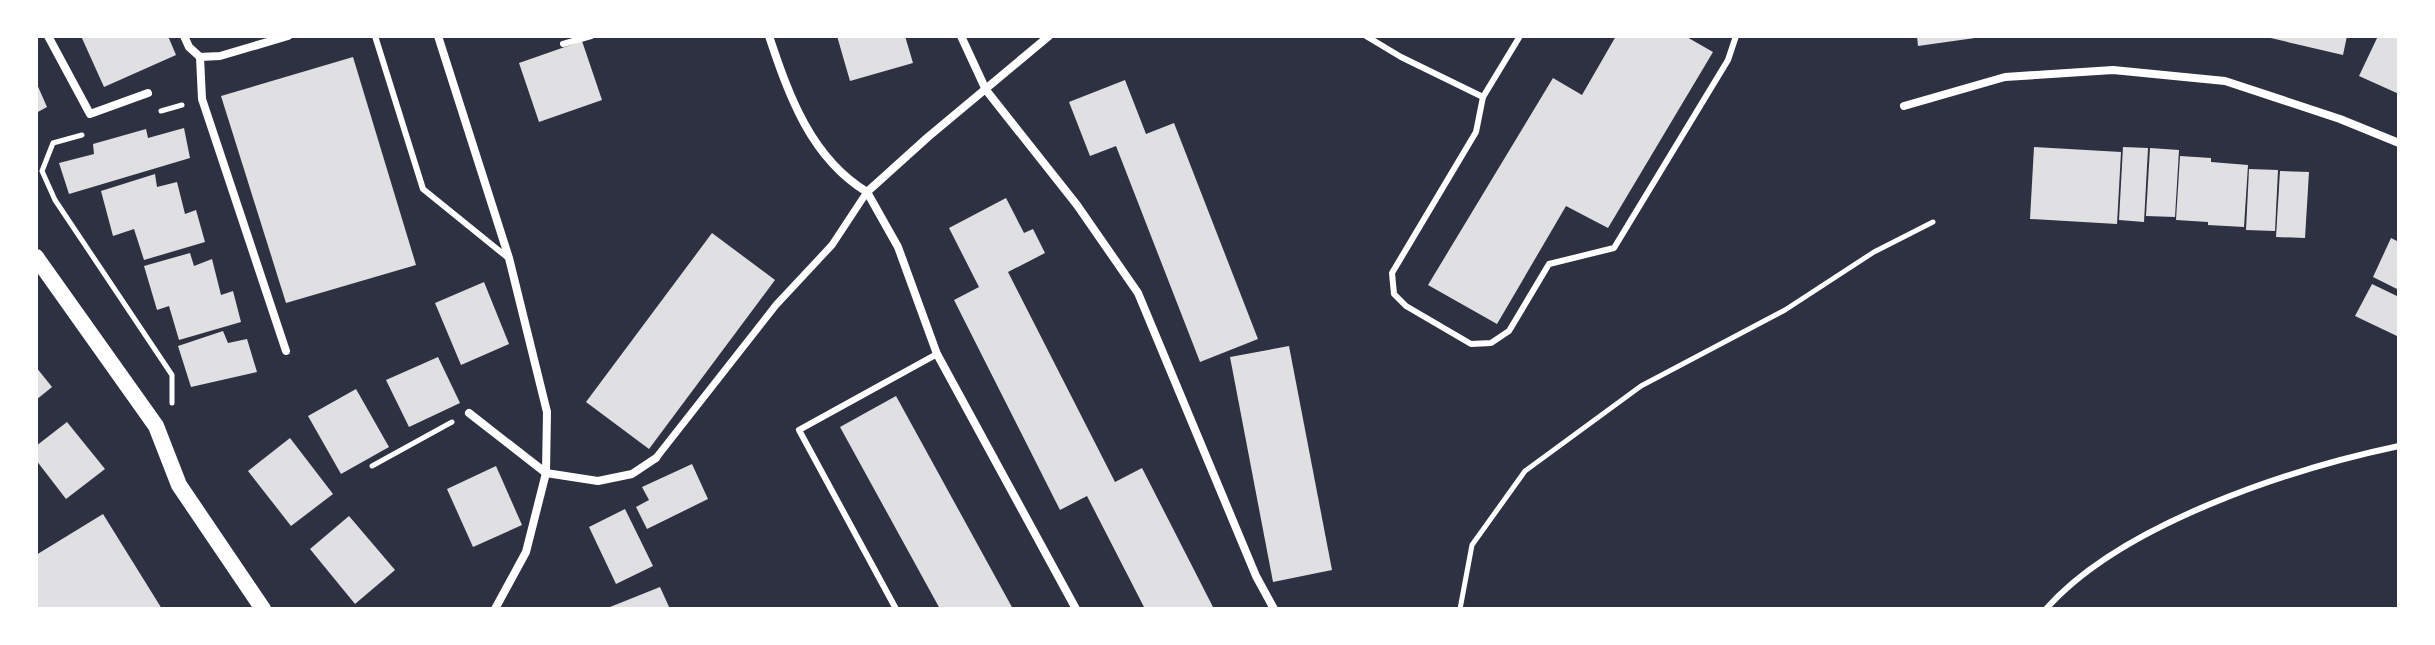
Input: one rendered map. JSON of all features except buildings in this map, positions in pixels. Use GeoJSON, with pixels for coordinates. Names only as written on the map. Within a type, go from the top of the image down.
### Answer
{"type":"FeatureCollection","features":[{"type":"Feature","properties":{"kind":"main road"},"geometry":{"type":"LineString","coordinates":[[36,257],[156,426],[179,485],[263,609]]}},
{"type":"Feature","properties":{"kind":"street"},"geometry":{"type":"LineString","coordinates":[[48,36],[90,114],[148,93]]}},
{"type":"Feature","properties":{"kind":"street"},"geometry":{"type":"LineString","coordinates":[[184,36],[189,47],[200,57],[202,99],[286,351]]}},
{"type":"Feature","properties":{"kind":"street"},"geometry":{"type":"LineString","coordinates":[[200,57],[220,56],[288,36]]}},
{"type":"Feature","properties":{"kind":"street"},"geometry":{"type":"LineString","coordinates":[[438,36],[509,258],[547,412],[546,473],[526,552],[495,609]]}},
{"type":"Feature","properties":{"kind":"street"},"geometry":{"type":"LineString","coordinates":[[769,36],[789,96],[820,149],[846,179],[867,192],[898,247],[937,354],[1076,609]]}},
{"type":"Feature","properties":{"kind":"street"},"geometry":{"type":"LineString","coordinates":[[961,36],[986,90],[1077,205],[1138,293],[1256,576],[1274,609]]}},
{"type":"Feature","properties":{"kind":"street"},"geometry":{"type":"LineString","coordinates":[[469,413],[546,473],[598,481],[632,474],[656,458],[776,305],[832,245],[867,192],[1049,36]]}},
{"type":"Feature","properties":{"kind":"street"},"geometry":{"type":"LineString","coordinates":[[1904,106],[2005,77],[2113,70],[2225,81],[2340,119],[2399,143]]}},
{"type":"Feature","properties":{"kind":"lane"},"geometry":{"type":"LineString","coordinates":[[375,36],[423,189],[509,258]]}},
{"type":"Feature","properties":{"kind":"lane"},"geometry":{"type":"LineString","coordinates":[[563,44],[591,36]]}},
{"type":"Feature","properties":{"kind":"lane"},"geometry":{"type":"LineString","coordinates":[[1366,36],[1401,57],[1483,97]]}},
{"type":"Feature","properties":{"kind":"lane"},"geometry":{"type":"LineString","coordinates":[[1520,36],[1483,97],[1476,132],[1392,273],[1394,294],[1406,306],[1471,344],[1491,343],[1509,331],[1549,264],[1614,248],[1728,60],[1736,36]]}},
{"type":"Feature","properties":{"kind":"lane"},"geometry":{"type":"LineString","coordinates":[[896,609],[799,430],[937,354]]}},
{"type":"Feature","properties":{"kind":"lane"},"geometry":{"type":"LineString","coordinates":[[2046,609],[2063,591],[2098,564],[2155,530],[2236,493],[2341,458],[2399,446]]}},
{"type":"Feature","properties":{"kind":"path"},"geometry":{"type":"LineString","coordinates":[[157,112],[202,99]]}},
{"type":"Feature","properties":{"kind":"path"},"geometry":{"type":"LineString","coordinates":[[83,135],[53,143],[42,171],[55,200],[172,375],[172,411],[156,426]]}},
{"type":"Feature","properties":{"kind":"path"},"geometry":{"type":"LineString","coordinates":[[1460,609],[1472,545],[1525,471],[1641,386],[1785,310],[1874,252],[1933,222]]}},
{"type":"Feature","properties":{"kind":"path"},"geometry":{"type":"LineString","coordinates":[[372,466],[469,413]]}}]}
